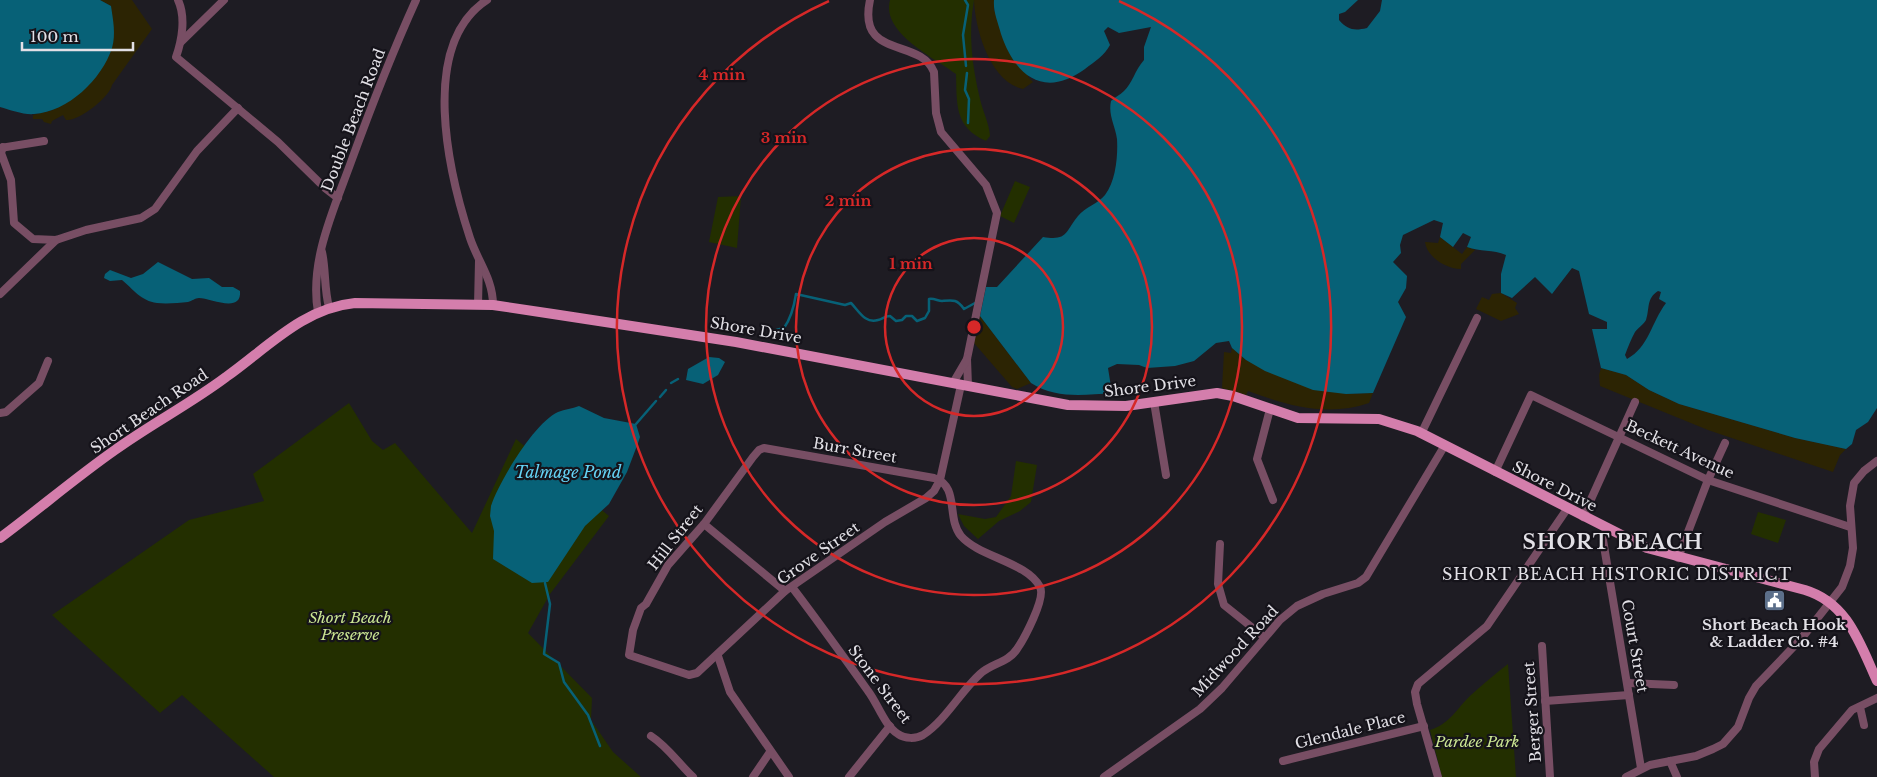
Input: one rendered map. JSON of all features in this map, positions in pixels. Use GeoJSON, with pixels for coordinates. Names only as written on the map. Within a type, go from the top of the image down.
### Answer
{"type":"FeatureCollection","features":[{"type":"Feature","properties":{"kind":"main road","name":"Shore Drive"},"geometry":{"type":"LineString","coordinates":[[318,312],[328,307],[356,303],[493,306],[736,342],[1080,407],[1118,407],[1221,393],[1309,419],[1379,419],[1402,425],[1444,445],[1606,529],[1647,548],[1678,558],[1805,590],[1832,602],[1853,629],[1877,681]]}},
{"type":"Feature","properties":{"kind":"main road","name":"Short Beach Road"},"geometry":{"type":"LineString","coordinates":[[0,538],[114,451],[211,388],[288,330],[318,312]]}},
{"type":"Feature","properties":{"kind":"street"},"geometry":{"type":"LineString","coordinates":[[178,0],[182,16],[181,42],[176,58],[278,142],[325,188],[338,198]]}},
{"type":"Feature","properties":{"kind":"street"},"geometry":{"type":"LineString","coordinates":[[181,42],[224,0]]}},
{"type":"Feature","properties":{"kind":"street","name":"Double Beach Road"},"geometry":{"type":"LineString","coordinates":[[318,312],[314,288],[317,266],[326,232],[376,95],[416,0]]}},
{"type":"Feature","properties":{"kind":"street"},"geometry":{"type":"LineString","coordinates":[[478,305],[479,261],[464,214],[448,150],[444,99],[452,53],[459,30],[472,10],[487,0]]}},
{"type":"Feature","properties":{"kind":"street"},"geometry":{"type":"LineString","coordinates":[[870,0],[869,24],[880,40],[891,47],[919,56],[932,66],[936,113],[941,132],[986,185],[997,213],[961,385]]}},
{"type":"Feature","properties":{"kind":"street"},"geometry":{"type":"LineString","coordinates":[[44,141],[2,147],[1,153],[11,180],[14,223],[33,239],[56,240],[86,230],[142,218],[155,209],[197,151],[238,108]]}},
{"type":"Feature","properties":{"kind":"street"},"geometry":{"type":"LineString","coordinates":[[0,294],[56,240]]}},
{"type":"Feature","properties":{"kind":"street","name":"Double Beach Road"},"geometry":{"type":"LineString","coordinates":[[322,252],[325,266],[324,289],[328,307]]}},
{"type":"Feature","properties":{"kind":"street"},"geometry":{"type":"LineString","coordinates":[[479,261],[486,270],[491,283],[493,306]]}},
{"type":"Feature","properties":{"kind":"street"},"geometry":{"type":"LineString","coordinates":[[1421,434],[1477,318]]}},
{"type":"Feature","properties":{"kind":"street"},"geometry":{"type":"LineString","coordinates":[[961,385],[967,359]]}},
{"type":"Feature","properties":{"kind":"street"},"geometry":{"type":"LineString","coordinates":[[0,413],[6,412],[39,383],[48,361]]}},
{"type":"Feature","properties":{"kind":"street","name":"Grove Street"},"geometry":{"type":"LineString","coordinates":[[629,655],[689,675],[697,673],[718,656],[789,589],[885,522],[926,498],[934,491],[940,480],[961,385]]}},
{"type":"Feature","properties":{"kind":"street","name":"Beckett Avenue"},"geometry":{"type":"LineString","coordinates":[[1495,472],[1530,395],[1708,480],[1850,527]]}},
{"type":"Feature","properties":{"kind":"street"},"geometry":{"type":"LineString","coordinates":[[1154,402],[1166,475]]}},
{"type":"Feature","properties":{"kind":"street"},"geometry":{"type":"LineString","coordinates":[[1583,517],[1636,402]]}},
{"type":"Feature","properties":{"kind":"street"},"geometry":{"type":"LineString","coordinates":[[1270,409],[1258,459],[1273,500]]}},
{"type":"Feature","properties":{"kind":"street"},"geometry":{"type":"LineString","coordinates":[[1678,558],[1708,480],[1725,443]]}},
{"type":"Feature","properties":{"kind":"street","name":"Midwood Road"},"geometry":{"type":"LineString","coordinates":[[1104,777],[1200,709],[1222,688],[1280,620],[1298,606],[1323,594],[1358,583],[1366,577],[1444,445]]}},
{"type":"Feature","properties":{"kind":"street","name":"Burr Street"},"geometry":{"type":"LineString","coordinates":[[764,448],[940,480]]}},
{"type":"Feature","properties":{"kind":"street","name":"Hill Street"},"geometry":{"type":"LineString","coordinates":[[629,655],[633,630],[641,608],[646,604],[668,565],[704,524],[752,457],[764,448]]}},
{"type":"Feature","properties":{"kind":"street"},"geometry":{"type":"LineString","coordinates":[[1626,777],[1641,768],[1713,749],[1731,736],[1738,728],[1749,698],[1756,686],[1784,658],[1832,602],[1842,587],[1850,566],[1853,548],[1850,506],[1854,483],[1864,471],[1877,461]]}},
{"type":"Feature","properties":{"kind":"street","name":"Stone Street"},"geometry":{"type":"LineString","coordinates":[[704,524],[789,589],[868,691],[890,726],[898,735],[906,738],[924,734],[980,674],[989,667],[1008,660],[1038,609],[1042,597],[1040,587],[1031,578],[1015,566],[970,543],[960,535],[955,525],[949,490],[940,480]]}},
{"type":"Feature","properties":{"kind":"street"},"geometry":{"type":"LineString","coordinates":[[1438,777],[1415,692],[1422,679],[1474,639],[1487,626],[1567,509]]}},
{"type":"Feature","properties":{"kind":"street","name":"Court Street"},"geometry":{"type":"LineString","coordinates":[[1606,529],[1603,540],[1641,768]]}},
{"type":"Feature","properties":{"kind":"street"},"geometry":{"type":"LineString","coordinates":[[1220,544],[1218,584],[1224,605],[1264,637]]}},
{"type":"Feature","properties":{"kind":"street","name":"Berger Street"},"geometry":{"type":"LineString","coordinates":[[1542,646],[1550,777]]}},
{"type":"Feature","properties":{"kind":"street"},"geometry":{"type":"LineString","coordinates":[[718,656],[730,692],[789,777]]}},
{"type":"Feature","properties":{"kind":"street"},"geometry":{"type":"LineString","coordinates":[[1628,682],[1674,685]]}},
{"type":"Feature","properties":{"kind":"street"},"geometry":{"type":"LineString","coordinates":[[1545,701],[1629,695]]}},
{"type":"Feature","properties":{"kind":"street"},"geometry":{"type":"LineString","coordinates":[[1815,777],[1814,762],[1820,749],[1850,713],[1877,698]]}},
{"type":"Feature","properties":{"kind":"street"},"geometry":{"type":"LineString","coordinates":[[1860,707],[1864,725]]}},
{"type":"Feature","properties":{"kind":"street"},"geometry":{"type":"LineString","coordinates":[[849,777],[890,726]]}},
{"type":"Feature","properties":{"kind":"street","name":"Glendale Place"},"geometry":{"type":"LineString","coordinates":[[1283,761],[1424,726]]}},
{"type":"Feature","properties":{"kind":"street"},"geometry":{"type":"LineString","coordinates":[[651,736],[666,746],[678,763],[693,777]]}},
{"type":"Feature","properties":{"kind":"street"},"geometry":{"type":"LineString","coordinates":[[753,777],[770,752]]}},
{"type":"Feature","properties":{"kind":"street"},"geometry":{"type":"LineString","coordinates":[[1670,761],[1676,777]]}},
{"type":"Feature","properties":{"kind":"green space"},"geometry":{"type":"Polygon","coordinates":[[[890,0],[974,0],[971,25],[973,62],[981,104],[990,136],[986,141],[968,129],[959,114],[956,74],[901,34],[889,12],[890,0]]]}},
{"type":"Feature","properties":{"kind":"green space"},"geometry":{"type":"Polygon","coordinates":[[[1015,181],[1030,187],[1014,223],[1000,216],[1015,181]]]}},
{"type":"Feature","properties":{"kind":"green space"},"geometry":{"type":"Polygon","coordinates":[[[741,196],[737,248],[709,242],[718,197],[741,196]]]}},
{"type":"Feature","properties":{"kind":"green space","name":"Short Beach Preserve"},"geometry":{"type":"Polygon","coordinates":[[[349,403],[372,441],[383,450],[395,443],[472,533],[516,439],[609,516],[550,594],[528,633],[592,698],[591,720],[613,752],[641,777],[274,777],[182,695],[160,713],[52,615],[189,520],[264,501],[253,474],[349,403]]]}},
{"type":"Feature","properties":{"kind":"green space"},"geometry":{"type":"Polygon","coordinates":[[[1016,461],[1037,465],[1031,502],[1020,511],[999,521],[978,539],[964,526],[958,514],[985,519],[996,517],[1011,496],[1016,461]]]}},
{"type":"Feature","properties":{"kind":"green space"},"geometry":{"type":"Polygon","coordinates":[[[1758,512],[1786,520],[1778,543],[1751,534],[1758,512]]]}},
{"type":"Feature","properties":{"kind":"green space","name":"Pardee Park"},"geometry":{"type":"Polygon","coordinates":[[[1508,664],[1516,777],[1442,777],[1430,730],[1448,720],[1471,695],[1508,664]]]}},
{"type":"Feature","properties":{"kind":"sand"},"geometry":{"type":"Polygon","coordinates":[[[100,0],[132,0],[152,29],[106,96],[93,108],[71,120],[66,120],[63,115],[52,121],[51,124],[44,122],[42,119],[33,119],[33,115],[53,110],[111,6],[100,0]]]}},
{"type":"Feature","properties":{"kind":"sand"},"geometry":{"type":"Polygon","coordinates":[[[974,0],[994,0],[994,10],[1029,78],[1033,82],[1023,89],[1011,84],[1002,76],[986,53],[977,25],[974,0]]]}},
{"type":"Feature","properties":{"kind":"sand"},"geometry":{"type":"Polygon","coordinates":[[[1440,237],[1462,254],[1467,247],[1475,250],[1461,264],[1461,269],[1449,267],[1429,253],[1425,242],[1438,243],[1440,237]]]}},
{"type":"Feature","properties":{"kind":"sand"},"geometry":{"type":"Polygon","coordinates":[[[1501,293],[1517,303],[1515,308],[1519,314],[1501,321],[1476,309],[1482,297],[1489,300],[1492,294],[1501,293]]]}},
{"type":"Feature","properties":{"kind":"sand"},"geometry":{"type":"Polygon","coordinates":[[[980,316],[1031,383],[1017,389],[1012,387],[974,343],[980,316]]]}},
{"type":"Feature","properties":{"kind":"sand"},"geometry":{"type":"Polygon","coordinates":[[[1232,348],[1246,360],[1346,394],[1373,393],[1369,403],[1354,407],[1323,409],[1293,405],[1248,391],[1246,395],[1222,388],[1224,352],[1231,353],[1232,348]]]}},
{"type":"Feature","properties":{"kind":"sand"},"geometry":{"type":"Polygon","coordinates":[[[1601,368],[1626,375],[1649,390],[1679,404],[1795,438],[1846,449],[1840,455],[1833,472],[1708,430],[1600,386],[1599,375],[1601,368]]]}},
{"type":"Feature","properties":{"kind":"water"},"geometry":{"type":"Polygon","coordinates":[[[0,0],[100,0],[111,6],[114,32],[112,48],[100,71],[82,92],[59,107],[47,112],[26,114],[0,107],[0,0]]]}},
{"type":"Feature","properties":{"kind":"water"},"geometry":{"type":"Polygon","coordinates":[[[994,0],[1358,0],[1345,12],[1339,14],[1339,20],[1348,28],[1358,29],[1367,28],[1380,11],[1382,0],[1877,0],[1877,408],[1868,422],[1856,430],[1852,444],[1846,449],[1795,438],[1679,404],[1649,390],[1626,375],[1601,368],[1592,329],[1607,329],[1607,322],[1589,314],[1579,271],[1572,268],[1552,294],[1535,277],[1512,298],[1501,293],[1501,274],[1506,255],[1467,247],[1471,237],[1463,233],[1453,247],[1440,237],[1443,223],[1434,220],[1403,235],[1400,245],[1401,253],[1393,262],[1407,276],[1406,288],[1398,302],[1406,317],[1373,393],[1346,394],[1313,390],[1265,371],[1246,360],[1232,348],[1229,341],[1216,343],[1194,361],[1175,366],[1147,368],[1139,365],[1117,364],[1108,368],[1112,393],[1070,395],[1050,392],[1041,388],[1031,383],[980,316],[986,287],[997,287],[1043,237],[1057,238],[1065,234],[1078,216],[1102,198],[1109,189],[1116,168],[1117,153],[1117,139],[1110,111],[1111,101],[1127,88],[1144,60],[1144,47],[1151,27],[1119,33],[1108,27],[1104,31],[1110,45],[1099,58],[1070,78],[1057,82],[1044,82],[1033,78],[1023,71],[1014,61],[1001,34],[994,0]],[[1658,291],[1652,297],[1646,320],[1635,332],[1628,346],[1625,355],[1627,359],[1645,341],[1666,303],[1659,299],[1661,292],[1658,291]]]}},
{"type":"Feature","properties":{"kind":"water"},"geometry":{"type":"Polygon","coordinates":[[[158,262],[192,279],[209,278],[222,287],[233,287],[240,291],[239,298],[236,302],[231,303],[196,298],[188,302],[157,303],[146,300],[122,280],[110,281],[104,278],[105,274],[110,270],[131,278],[143,274],[158,262]]]}},
{"type":"Feature","properties":{"kind":"water"},"geometry":{"type":"Polygon","coordinates":[[[709,357],[719,358],[725,362],[718,375],[703,384],[686,380],[688,369],[709,357]]]}},
{"type":"Feature","properties":{"kind":"water","name":"Talmage Pond"},"geometry":{"type":"Polygon","coordinates":[[[579,406],[604,418],[636,424],[640,437],[627,472],[609,504],[585,526],[548,582],[532,583],[493,559],[494,531],[490,516],[491,506],[501,483],[528,440],[549,418],[558,412],[579,406]]]}},
{"type":"Feature","properties":{"kind":"waterway"},"geometry":{"type":"LineString","coordinates":[[965,0],[968,5],[963,35],[966,66]]}},
{"type":"Feature","properties":{"kind":"waterway"},"geometry":{"type":"LineString","coordinates":[[967,73],[965,90],[969,99],[968,123]]}},
{"type":"Feature","properties":{"kind":"waterway"},"geometry":{"type":"LineString","coordinates":[[771,335],[776,330],[784,328],[792,312],[796,294],[845,305],[851,303],[863,316],[873,321],[880,320],[886,316],[890,316],[896,321],[902,320],[906,316],[912,316],[917,321],[925,318],[929,311],[929,299],[954,301],[959,303],[964,309],[975,303]]}},
{"type":"Feature","properties":{"kind":"waterway"},"geometry":{"type":"LineString","coordinates":[[671,383],[678,379]]}},
{"type":"Feature","properties":{"kind":"waterway"},"geometry":{"type":"LineString","coordinates":[[660,397],[666,390]]}},
{"type":"Feature","properties":{"kind":"waterway"},"geometry":{"type":"LineString","coordinates":[[636,424],[656,401]]}},
{"type":"Feature","properties":{"kind":"waterway"},"geometry":{"type":"LineString","coordinates":[[545,583],[550,604],[544,654],[559,663],[564,682],[588,715],[600,746]]}},
{"type":"Feature","properties":{"kind":"place","name":"Short Beach Hook & Ladder Co. #4"},"geometry":{"type":"Point","coordinates":[1774,601]}},
{"type":"Feature","properties":{"kind":"district","name":"SHORT BEACH"},"geometry":{"type":"Point","coordinates":[1613,542]}},
{"type":"Feature","properties":{"kind":"district","name":"SHORT BEACH HISTORIC DISTRICT"},"geometry":{"type":"Point","coordinates":[1617,574]}}]}
